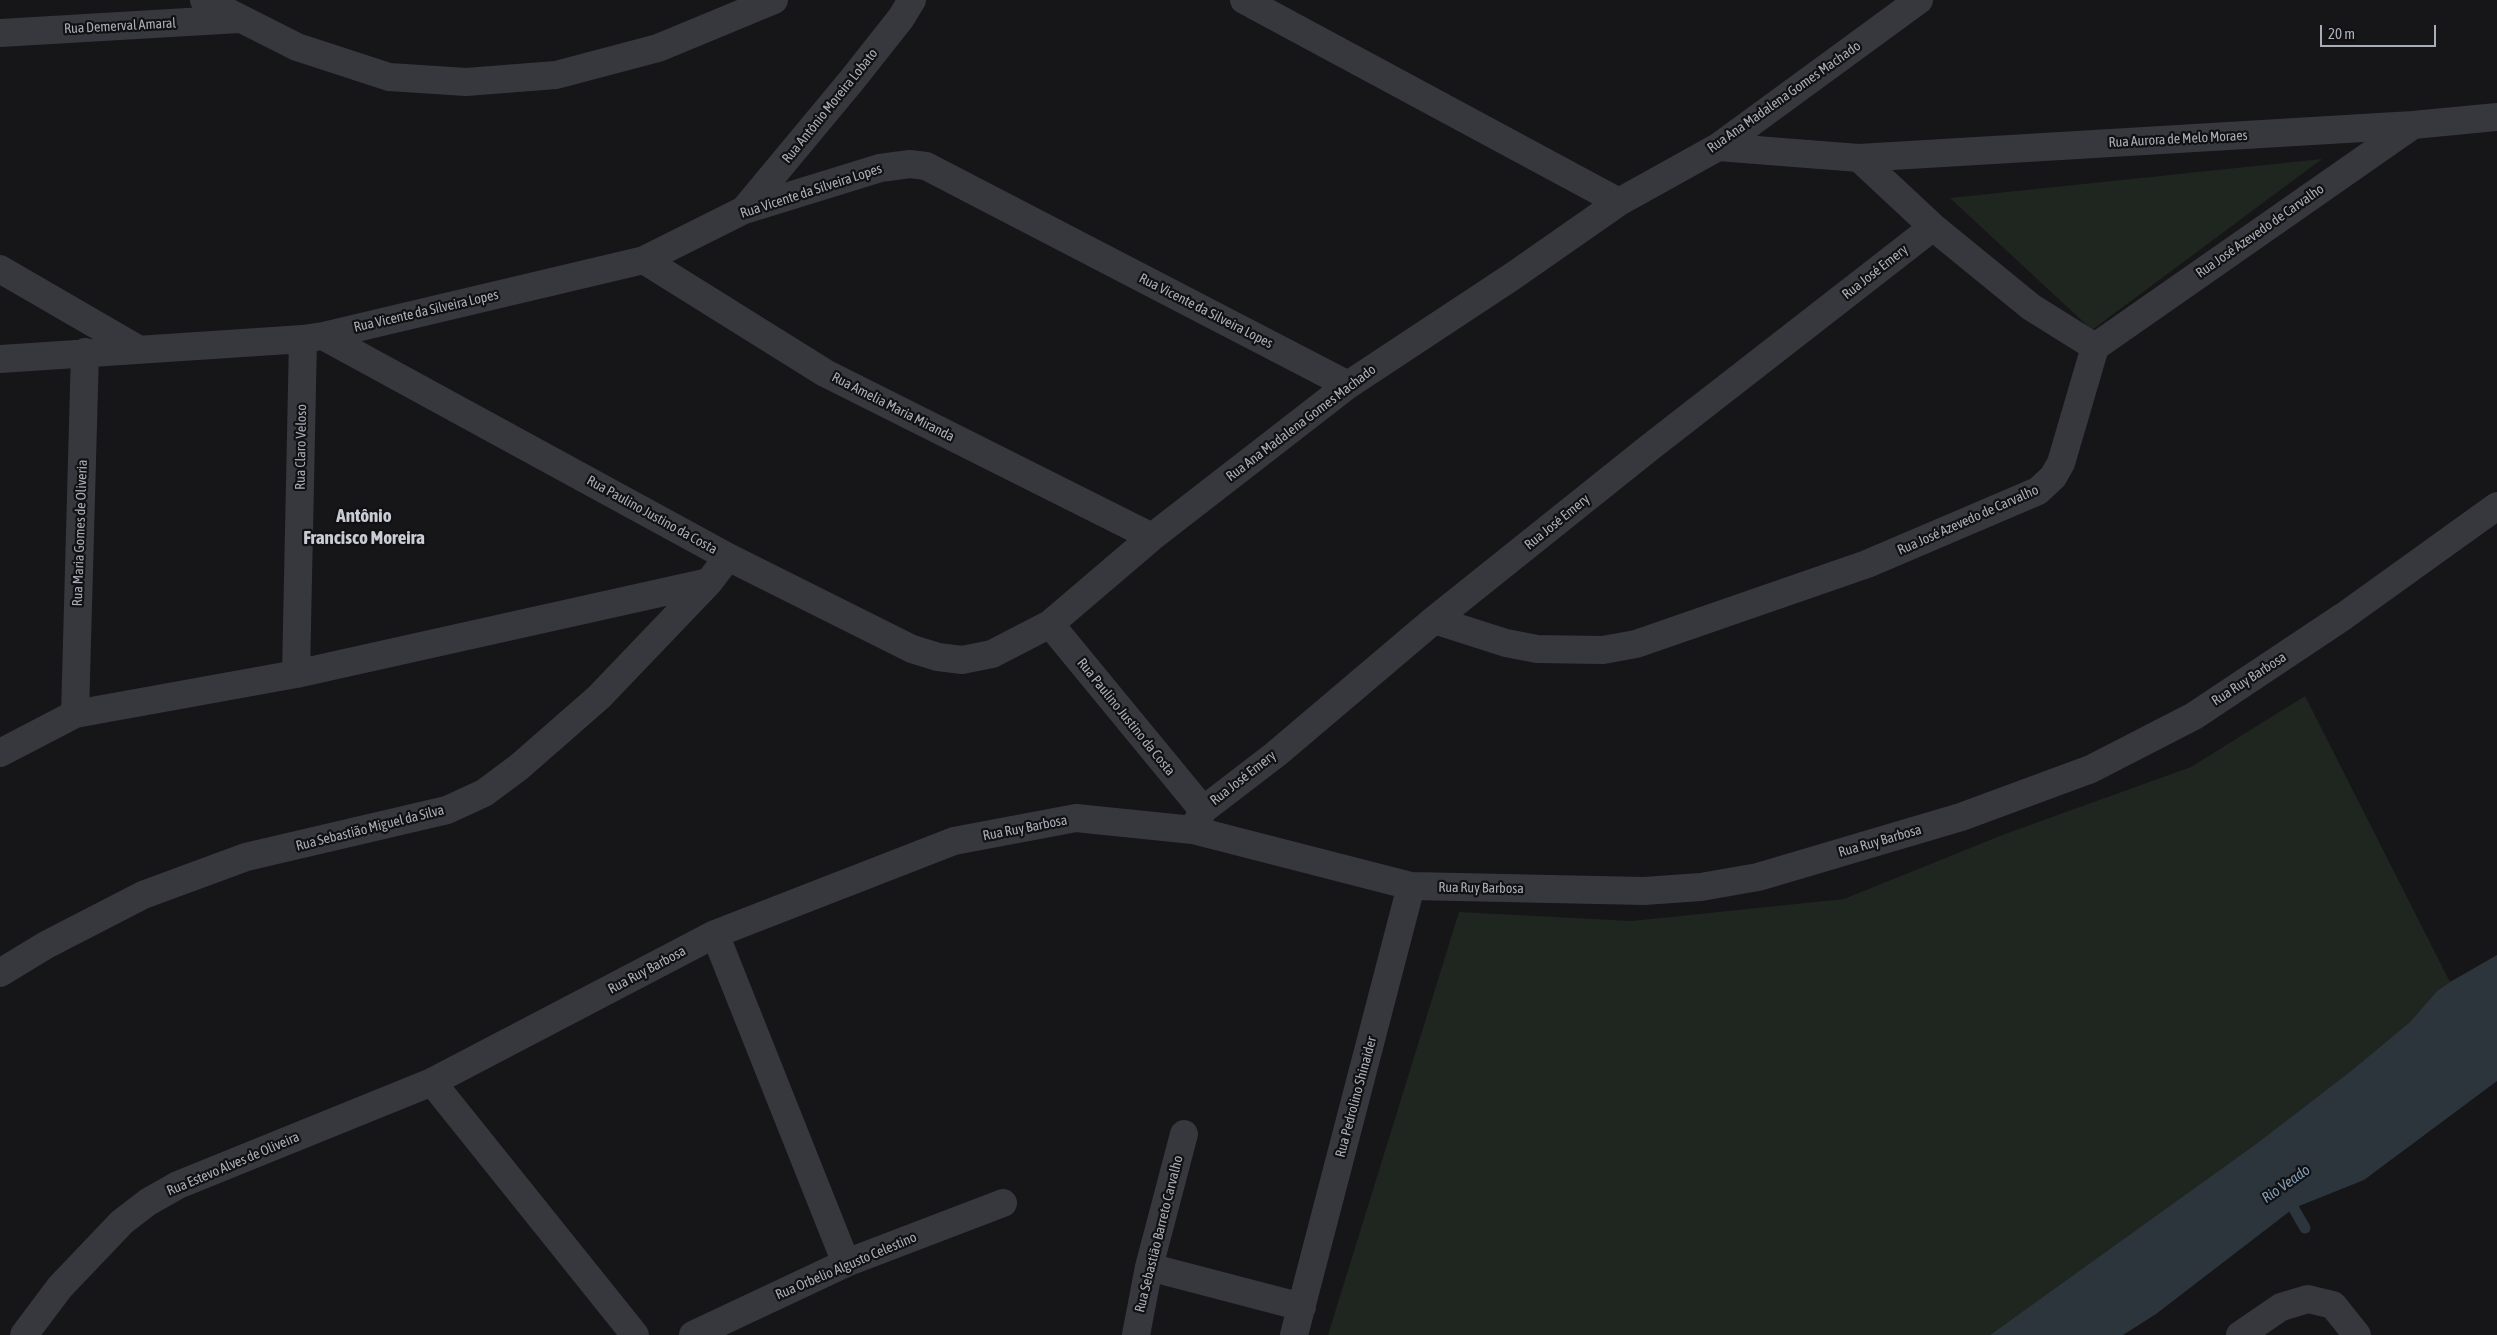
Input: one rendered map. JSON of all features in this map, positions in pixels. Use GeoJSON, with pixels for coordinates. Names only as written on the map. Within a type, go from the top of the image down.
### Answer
{"type":"FeatureCollection","features":[{"type":"Feature","properties":{"kind":"street"},"geometry":{"type":"LineString","coordinates":[[204,0],[297,47],[389,76],[466,82],[556,75],[640,53],[658,48],[774,0]]}},
{"type":"Feature","properties":{"kind":"street","name":"Rua Antônio Moreira Lobato"},"geometry":{"type":"LineString","coordinates":[[744,210],[858,73],[901,18],[912,0]]}},
{"type":"Feature","properties":{"kind":"street"},"geometry":{"type":"LineString","coordinates":[[1244,0],[1619,202]]}},
{"type":"Feature","properties":{"kind":"street","name":"Rua Ana Madalena Gomes Machado"},"geometry":{"type":"LineString","coordinates":[[992,654],[1050,624],[1152,537],[1348,384],[1513,276],[1619,202],[1718,147],[1919,0]]}},
{"type":"Feature","properties":{"kind":"street","name":"Rua Demerval Amaral"},"geometry":{"type":"LineString","coordinates":[[0,33],[239,19]]}},
{"type":"Feature","properties":{"kind":"street","name":"Rua Aurora de Melo Moraes"},"geometry":{"type":"LineString","coordinates":[[1718,147],[1859,158],[2413,125],[2497,116]]}},
{"type":"Feature","properties":{"kind":"street","name":"Rua José Azevedo de Carvalho"},"geometry":{"type":"LineString","coordinates":[[1434,620],[1506,643],[1537,649],[1603,650],[1636,644],[1867,564],[2038,491],[2053,477],[2060,463],[2095,346],[2413,125]]}},
{"type":"Feature","properties":{"kind":"street"},"geometry":{"type":"LineString","coordinates":[[1859,158],[1933,227],[2031,306],[2095,346]]}},
{"type":"Feature","properties":{"kind":"street","name":"Rua Vicente da Silveira Lopes"},"geometry":{"type":"LineString","coordinates":[[0,358],[313,337],[644,260],[744,210],[895,164],[926,166],[1348,384]]}},
{"type":"Feature","properties":{"kind":"street","name":"Rua José Emery"},"geometry":{"type":"LineString","coordinates":[[1198,820],[1434,620],[1634,460],[1933,227]]}},
{"type":"Feature","properties":{"kind":"street","name":"Rua Amelia Maria Miranda"},"geometry":{"type":"LineString","coordinates":[[644,260],[825,373],[1152,537]]}},
{"type":"Feature","properties":{"kind":"street"},"geometry":{"type":"LineString","coordinates":[[0,269],[138,349]]}},
{"type":"Feature","properties":{"kind":"street","name":"Rua Paulino Justino da Costa"},"geometry":{"type":"LineString","coordinates":[[313,337],[728,556],[912,649],[938,657],[962,660],[992,654]]}},
{"type":"Feature","properties":{"kind":"street","name":"Rua Claro Veloso"},"geometry":{"type":"LineString","coordinates":[[296,674],[313,337]]}},
{"type":"Feature","properties":{"kind":"street","name":"Rua Maria Gomes de Oliveria"},"geometry":{"type":"LineString","coordinates":[[75,714],[85,352]]}},
{"type":"Feature","properties":{"kind":"street","name":"Rua Ruy Barbosa"},"geometry":{"type":"LineString","coordinates":[[432,1082],[715,934],[954,841],[1076,818],[1198,820],[1411,886],[1644,891],[1701,887],[1758,877],[1961,817],[2092,768],[2194,716],[2344,616],[2497,506]]}},
{"type":"Feature","properties":{"kind":"street","name":"Rua Sebastião Miguel da Silva"},"geometry":{"type":"LineString","coordinates":[[0,974],[46,945],[143,895],[246,858],[448,810],[484,793],[519,767],[599,697],[709,582],[728,556]]}},
{"type":"Feature","properties":{"kind":"street"},"geometry":{"type":"LineString","coordinates":[[0,753],[75,714],[296,674],[709,582]]}},
{"type":"Feature","properties":{"kind":"street","name":"Rua Paulino Justino da Costa"},"geometry":{"type":"LineString","coordinates":[[1050,624],[1198,820]]}},
{"type":"Feature","properties":{"kind":"street","name":"Rua Pedrolino Shinaider"},"geometry":{"type":"LineString","coordinates":[[1294,1335],[1411,886]]}},
{"type":"Feature","properties":{"kind":"street"},"geometry":{"type":"LineString","coordinates":[[715,934],[846,1263]]}},
{"type":"Feature","properties":{"kind":"street"},"geometry":{"type":"LineString","coordinates":[[432,1082],[635,1335]]}},
{"type":"Feature","properties":{"kind":"street","name":"Rua Estevo Alves de Oliveira"},"geometry":{"type":"LineString","coordinates":[[24,1335],[60,1287],[122,1222],[148,1202],[178,1185],[432,1082]]}},
{"type":"Feature","properties":{"kind":"street","name":"Rua Sebastião Barreto Carvalho"},"geometry":{"type":"LineString","coordinates":[[1136,1335],[1149,1267],[1184,1134]]}},
{"type":"Feature","properties":{"kind":"street","name":"Rua Orbelio Algusto Celestino"},"geometry":{"type":"LineString","coordinates":[[693,1335],[846,1263],[1002,1204]]}},
{"type":"Feature","properties":{"kind":"street"},"geometry":{"type":"LineString","coordinates":[[1149,1267],[1302,1307]]}},
{"type":"Feature","properties":{"kind":"street"},"geometry":{"type":"LineString","coordinates":[[2240,1335],[2280,1307],[2308,1299],[2333,1305],[2357,1335]]}},
{"type":"Feature","properties":{"kind":"shaded area"},"geometry":{"type":"Polygon","coordinates":[[[2322,159],[2092,330],[1950,198],[2322,159]]]}},
{"type":"Feature","properties":{"kind":"shaded area"},"geometry":{"type":"Polygon","coordinates":[[[2305,696],[2450,982],[2437,991],[2410,1022],[2351,1071],[2256,1144],[1990,1335],[1328,1335],[1459,912],[1632,921],[1844,899],[2005,834],[2191,767],[2305,696]]]}},
{"type":"Feature","properties":{"kind":"water","name":"Rio Veado"},"geometry":{"type":"Polygon","coordinates":[[[2497,955],[2497,1081],[2364,1180],[2294,1208],[2156,1314],[2123,1335],[1990,1335],[2256,1144],[2351,1071],[2410,1022],[2437,991],[2497,955]]]}},
{"type":"Feature","properties":{"kind":"waterway","name":"Rio Veado"},"geometry":{"type":"LineString","coordinates":[[2286,1195],[2305,1228]]}},
{"type":"Feature","properties":{"kind":"district","name":"Antônio Francisco Moreira"},"geometry":{"type":"Point","coordinates":[364,527]}}]}
